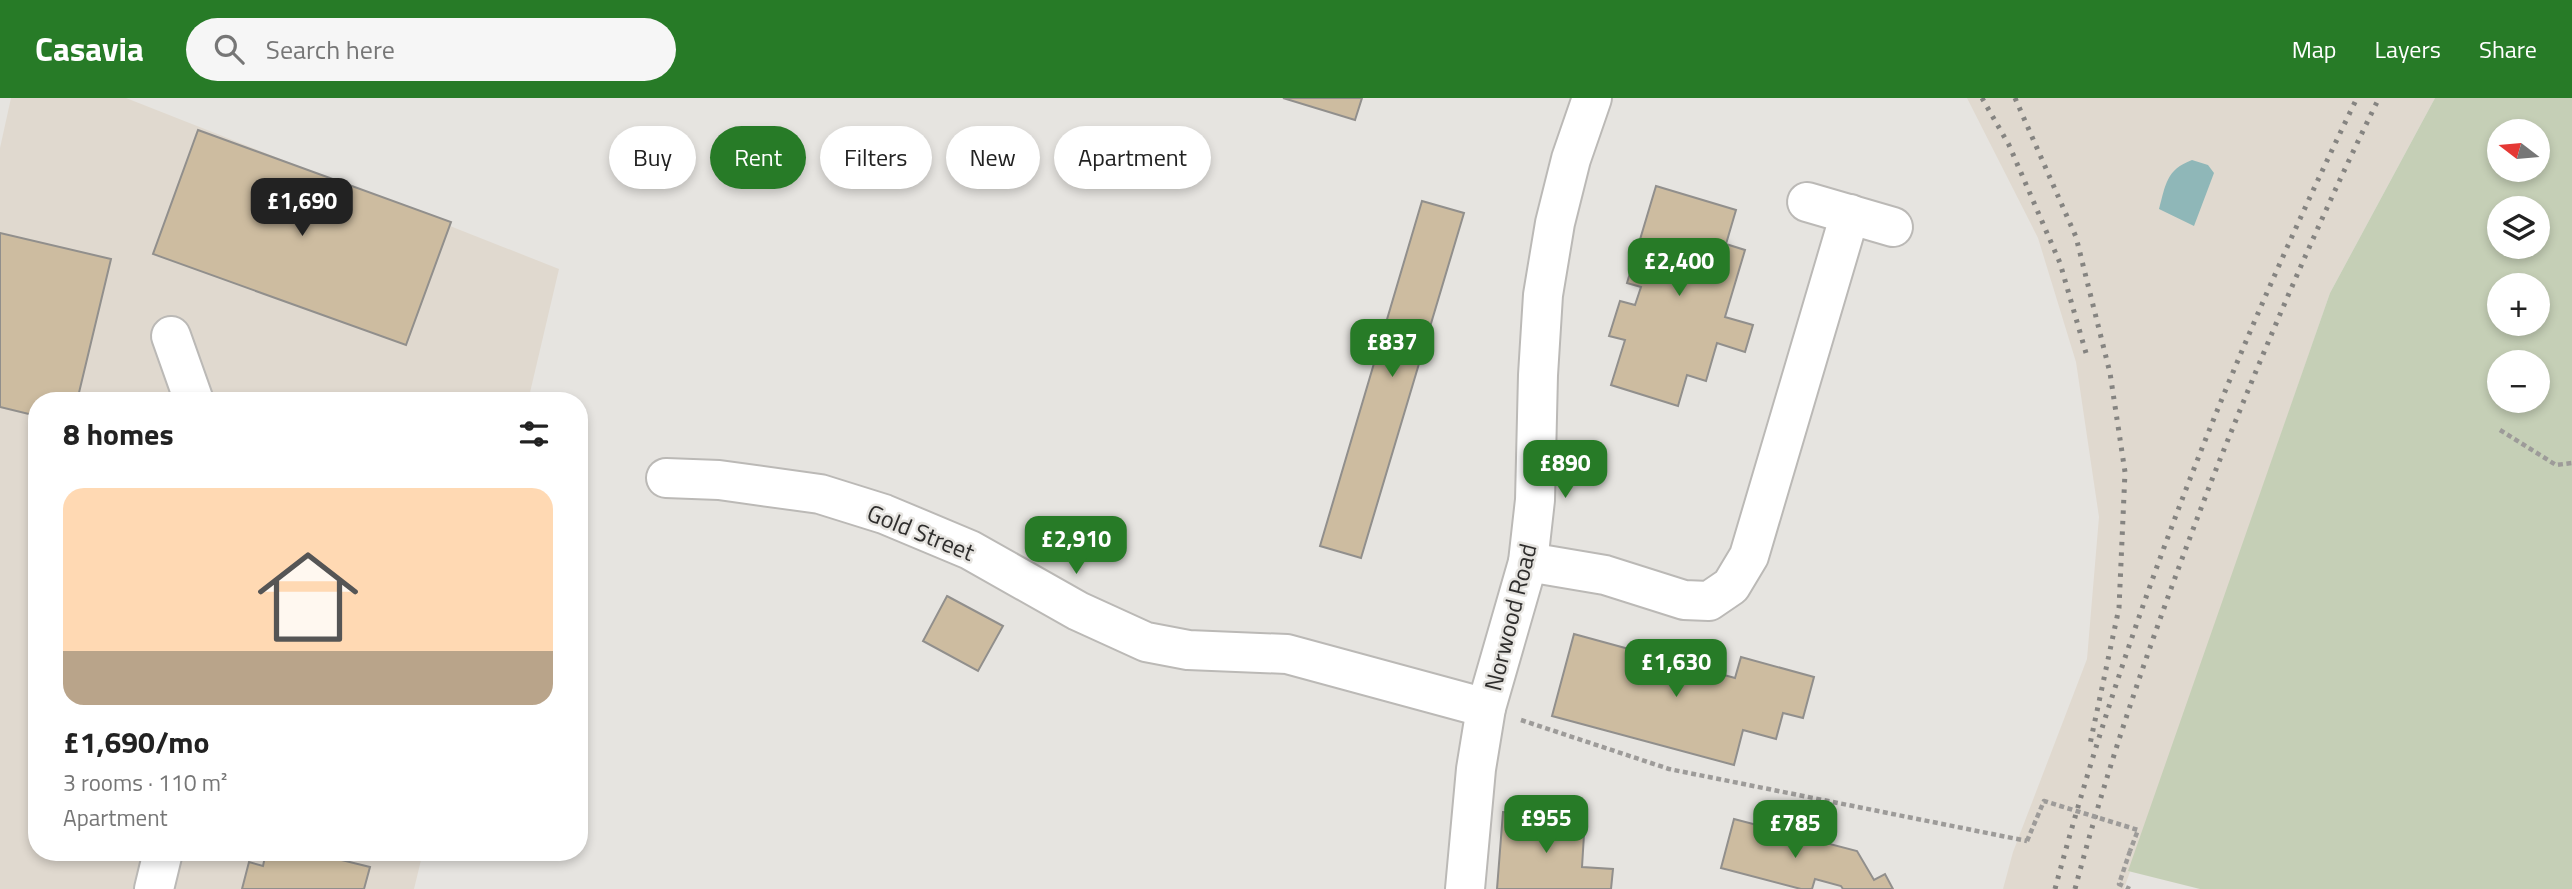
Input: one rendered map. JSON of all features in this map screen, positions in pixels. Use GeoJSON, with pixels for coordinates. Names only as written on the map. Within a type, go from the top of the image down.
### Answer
{"type":"FeatureCollection","features":[{"type":"Feature","properties":{"kind":"street","name":"Norwood Road"},"geometry":{"type":"LineString","coordinates":[[1465,889],[1476,769],[1486,708],[1528,562],[1535,500],[1538,375],[1544,295],[1555,223],[1571,159],[1592,98]]}},
{"type":"Feature","properties":{"kind":"street"},"geometry":{"type":"LineString","coordinates":[[1807,202],[1893,227]]}},
{"type":"Feature","properties":{"kind":"street"},"geometry":{"type":"LineString","coordinates":[[1528,562],[1605,576],[1684,600],[1709,601],[1731,586],[1749,556],[1850,214]]}},
{"type":"Feature","properties":{"kind":"street"},"geometry":{"type":"LineString","coordinates":[[170,336],[191,392]]}},
{"type":"Feature","properties":{"kind":"street","name":"Gold Street"},"geometry":{"type":"LineString","coordinates":[[666,478],[719,480],[820,494],[884,514],[970,550],[1078,611],[1146,642],[1188,650],[1287,654],[1486,708]]}},
{"type":"Feature","properties":{"kind":"street"},"geometry":{"type":"LineString","coordinates":[[154,889],[161,861]]}},
{"type":"Feature","properties":{"kind":"path"},"geometry":{"type":"LineString","coordinates":[[2500,430],[2556,464],[2572,463]]}},
{"type":"Feature","properties":{"kind":"path"},"geometry":{"type":"LineString","coordinates":[[1486,708],[1669,769],[2026,841],[2044,802],[2138,830],[2119,884],[2130,889]]}},
{"type":"Feature","properties":{"kind":"shaded area"},"geometry":{"type":"Polygon","coordinates":[[[11,98],[126,98],[559,269],[530,392],[28,392],[28,861],[421,861],[414,889],[0,889],[0,148],[11,98]]]}},
{"type":"Feature","properties":{"kind":"shaded area"},"geometry":{"type":"Polygon","coordinates":[[[1967,98],[2435,98],[2330,293],[2124,889],[2003,889],[2013,852],[2087,659],[2099,517],[2076,362],[2038,238],[1967,98]]]}},
{"type":"Feature","properties":{"kind":"green space"},"geometry":{"type":"Polygon","coordinates":[[[2435,98],[2572,98],[2572,889],[2200,889],[2128,871],[2330,293],[2435,98]]]}},
{"type":"Feature","properties":{"kind":"water"},"geometry":{"type":"Polygon","coordinates":[[[2192,160],[2208,165],[2214,173],[2194,226],[2159,209],[2172,173],[2192,160]]]}},
{"type":"Feature","properties":{"kind":"building"},"geometry":{"type":"Polygon","coordinates":[[[1283,98],[1362,98],[1355,120],[1283,98]]]}},
{"type":"Feature","properties":{"kind":"building"},"geometry":{"type":"Polygon","coordinates":[[[198,130],[451,222],[406,345],[153,254],[198,130]]]}},
{"type":"Feature","properties":{"kind":"building"},"geometry":{"type":"Polygon","coordinates":[[[1656,186],[1736,210],[1726,244],[1745,250],[1725,317],[1753,325],[1745,352],[1717,343],[1706,381],[1687,375],[1678,406],[1611,385],[1625,340],[1609,336],[1620,301],[1635,305],[1641,287],[1627,283],[1656,186]]]}},
{"type":"Feature","properties":{"kind":"building"},"geometry":{"type":"Polygon","coordinates":[[[1422,201],[1464,213],[1361,558],[1320,546],[1422,201]]]}},
{"type":"Feature","properties":{"kind":"building"},"geometry":{"type":"Polygon","coordinates":[[[0,233],[111,259],[79,392],[28,392],[28,414],[0,407],[0,233]]]}},
{"type":"Feature","properties":{"kind":"building"},"geometry":{"type":"Polygon","coordinates":[[[947,596],[1003,626],[978,671],[923,641],[947,596]]]}},
{"type":"Feature","properties":{"kind":"building"},"geometry":{"type":"Polygon","coordinates":[[[1574,634],[1735,678],[1741,657],[1814,677],[1803,718],[1783,713],[1776,739],[1743,730],[1734,765],[1552,716],[1574,634]]]}},
{"type":"Feature","properties":{"kind":"building"},"geometry":{"type":"Polygon","coordinates":[[[1503,812],[1585,818],[1582,867],[1613,869],[1611,889],[1497,889],[1503,812]]]}},
{"type":"Feature","properties":{"kind":"building"},"geometry":{"type":"Polygon","coordinates":[[[1734,819],[1857,851],[1874,880],[1885,874],[1893,889],[1843,889],[1841,886],[1815,879],[1812,889],[1801,889],[1721,868],[1734,819]]]}},
{"type":"Feature","properties":{"kind":"building"},"geometry":{"type":"Polygon","coordinates":[[[264,861],[346,861],[370,867],[364,889],[242,889],[249,862],[263,866],[264,861]]]}},
{"type":"Feature","properties":{"kind":"railway"},"geometry":{"type":"LineString","coordinates":[[1982,98],[2009,145],[2060,263],[2086,353]]}},
{"type":"Feature","properties":{"kind":"railway"},"geometry":{"type":"LineString","coordinates":[[2015,98],[2076,237],[2110,373],[2125,472],[2119,608],[2090,744]]}},
{"type":"Feature","properties":{"kind":"railway"},"geometry":{"type":"LineString","coordinates":[[2055,889],[2116,686],[2187,486],[2268,290],[2357,98]]}},
{"type":"Feature","properties":{"kind":"railway"},"geometry":{"type":"LineString","coordinates":[[2075,889],[2138,681],[2213,477],[2292,286],[2379,98]]}}]}
